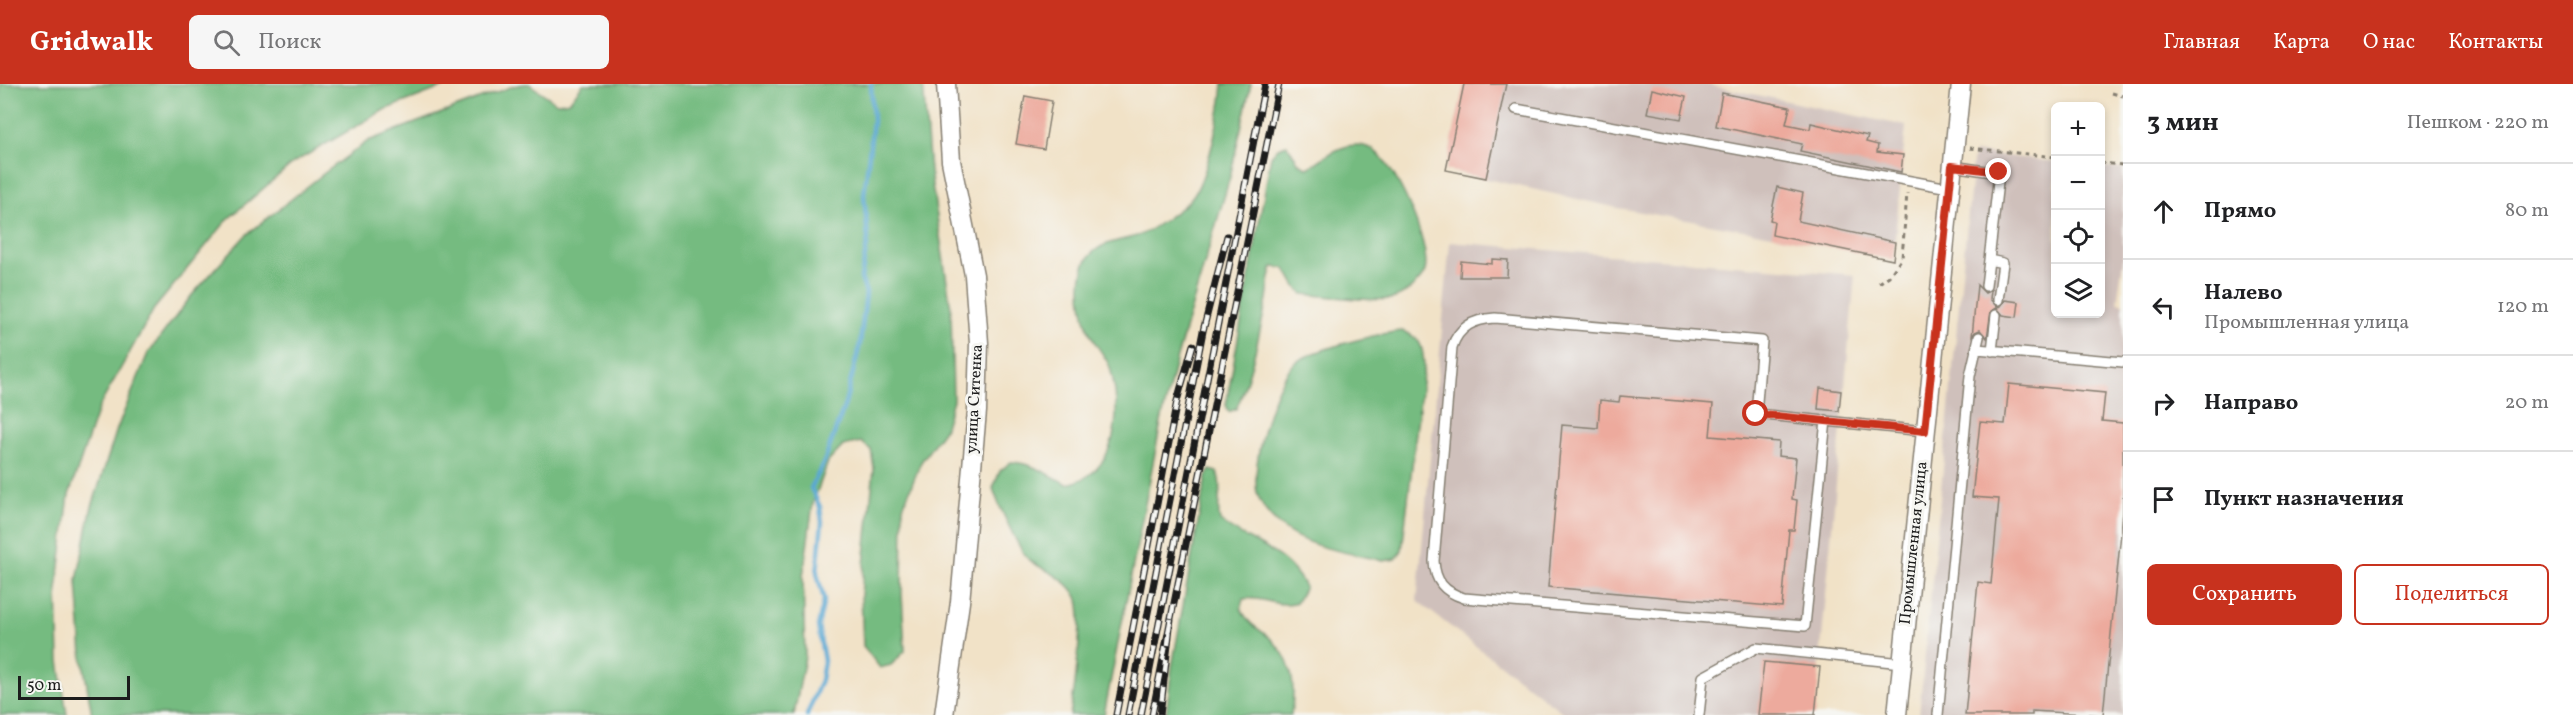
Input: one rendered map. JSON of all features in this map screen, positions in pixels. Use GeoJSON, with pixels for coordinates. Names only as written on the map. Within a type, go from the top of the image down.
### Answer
{"type":"FeatureCollection","features":[{"type":"Feature","properties":{"kind":"street","name":"улица Ситенка"},"geometry":{"type":"LineString","coordinates":[[944,715],[960,602],[977,411],[979,355],[974,274],[951,161],[946,84]]}},
{"type":"Feature","properties":{"kind":"street","name":"Промышленная улица"},"geometry":{"type":"LineString","coordinates":[[1897,715],[1961,84]]}},
{"type":"Feature","properties":{"kind":"lane"},"geometry":{"type":"LineString","coordinates":[[1516,109],[1949,188]]}},
{"type":"Feature","properties":{"kind":"lane"},"geometry":{"type":"LineString","coordinates":[[1952,166],[1999,172],[1986,286]]}},
{"type":"Feature","properties":{"kind":"lane"},"geometry":{"type":"LineString","coordinates":[[1989,260],[2003,263],[1998,300]]}},
{"type":"Feature","properties":{"kind":"lane"},"geometry":{"type":"LineString","coordinates":[[1992,351],[1996,315]]}},
{"type":"Feature","properties":{"kind":"lane"},"geometry":{"type":"LineString","coordinates":[[1826,420],[1805,626],[1464,598],[1453,595],[1438,581],[1434,561],[1452,347],[1455,337],[1473,322],[1495,318],[1762,341],[1756,414],[1826,420],[1925,431]]}},
{"type":"Feature","properties":{"kind":"lane"},"geometry":{"type":"LineString","coordinates":[[1938,715],[1970,376],[1979,337]]}},
{"type":"Feature","properties":{"kind":"lane"},"geometry":{"type":"LineString","coordinates":[[1977,349],[2123,362]]}},
{"type":"Feature","properties":{"kind":"lane"},"geometry":{"type":"LineString","coordinates":[[1699,715],[1703,677],[1756,648],[1902,663]]}},
{"type":"Feature","properties":{"kind":"path"},"geometry":{"type":"LineString","coordinates":[[2112,93],[2123,96]]}},
{"type":"Feature","properties":{"kind":"path"},"geometry":{"type":"LineString","coordinates":[[1965,147],[2051,158]]}},
{"type":"Feature","properties":{"kind":"path"},"geometry":{"type":"LineString","coordinates":[[2105,163],[2123,165]]}},
{"type":"Feature","properties":{"kind":"path"},"geometry":{"type":"LineString","coordinates":[[1879,283],[1889,276],[1902,258],[1908,181]]}},
{"type":"Feature","properties":{"kind":"shaded area"},"geometry":{"type":"Polygon","coordinates":[[[1464,84],[1704,84],[1906,126],[1893,260],[1772,235],[1618,208],[1446,170],[1464,84]]]}},
{"type":"Feature","properties":{"kind":"shaded area"},"geometry":{"type":"Polygon","coordinates":[[[1974,152],[2051,162],[2051,318],[2105,318],[2105,167],[2123,169],[2123,260],[2117,302],[2123,304],[2123,715],[1919,715],[1974,152]]]}},
{"type":"Feature","properties":{"kind":"shaded area"},"geometry":{"type":"Polygon","coordinates":[[[1450,242],[1855,275],[1815,715],[1566,715],[1417,601],[1450,242]]]}},
{"type":"Feature","properties":{"kind":"green space"},"geometry":{"type":"Polygon","coordinates":[[[0,84],[451,84],[384,110],[293,163],[228,219],[154,309],[98,409],[69,495],[57,590],[59,661],[67,715],[0,715],[0,84]]]}},
{"type":"Feature","properties":{"kind":"green space"},"geometry":{"type":"Polygon","coordinates":[[[529,84],[557,103],[570,101],[583,84],[923,84],[930,171],[951,308],[953,400],[944,430],[921,462],[903,507],[902,594],[905,651],[891,665],[880,668],[863,646],[861,594],[874,469],[871,450],[861,442],[843,446],[828,462],[813,503],[803,577],[805,657],[794,715],[92,715],[82,656],[77,580],[91,510],[117,429],[148,353],[192,295],[245,236],[368,141],[513,86],[529,84]]]}},
{"type":"Feature","properties":{"kind":"green space"},"geometry":{"type":"Polygon","coordinates":[[[1223,84],[1251,84],[1230,177],[1177,357],[1161,422],[1104,715],[1070,715],[1080,620],[1077,597],[1062,580],[1030,561],[1026,556],[1009,527],[993,488],[1000,471],[1011,462],[1033,467],[1067,484],[1084,478],[1097,468],[1106,454],[1116,421],[1114,385],[1109,364],[1090,334],[1084,316],[1081,297],[1083,270],[1086,261],[1097,249],[1112,242],[1142,234],[1175,213],[1192,197],[1208,159],[1217,126],[1223,84]]]}},
{"type":"Feature","properties":{"kind":"green space"},"geometry":{"type":"Polygon","coordinates":[[[1287,145],[1299,163],[1308,168],[1337,150],[1353,145],[1370,148],[1380,155],[1400,185],[1417,224],[1426,259],[1425,271],[1417,283],[1395,298],[1363,299],[1303,294],[1284,268],[1273,267],[1250,371],[1236,409],[1229,412],[1226,405],[1271,156],[1278,148],[1287,145]]]}},
{"type":"Feature","properties":{"kind":"green space"},"geometry":{"type":"Polygon","coordinates":[[[1402,331],[1414,337],[1420,344],[1424,366],[1402,550],[1396,559],[1383,561],[1329,549],[1291,534],[1280,526],[1263,507],[1258,498],[1256,480],[1265,425],[1286,374],[1294,364],[1314,353],[1378,335],[1402,331]]]}},
{"type":"Feature","properties":{"kind":"green space"},"geometry":{"type":"Polygon","coordinates":[[[1210,470],[1217,472],[1219,478],[1220,521],[1278,556],[1297,574],[1305,587],[1297,602],[1283,604],[1250,598],[1243,599],[1241,608],[1250,622],[1270,638],[1284,655],[1293,683],[1291,715],[1166,715],[1172,667],[1206,477],[1210,470]]]}},
{"type":"Feature","properties":{"kind":"building"},"geometry":{"type":"Polygon","coordinates":[[[1464,84],[1506,84],[1486,178],[1446,170],[1464,84]]]}},
{"type":"Feature","properties":{"kind":"building"},"geometry":{"type":"Polygon","coordinates":[[[1652,89],[1686,97],[1681,119],[1647,113],[1652,89]]]}},
{"type":"Feature","properties":{"kind":"building"},"geometry":{"type":"Polygon","coordinates":[[[1722,93],[1790,107],[1786,124],[1810,129],[1811,123],[1868,136],[1866,142],[1878,145],[1877,152],[1903,155],[1901,172],[1800,151],[1802,144],[1716,126],[1722,93]]]}},
{"type":"Feature","properties":{"kind":"building"},"geometry":{"type":"Polygon","coordinates":[[[1025,96],[1052,101],[1044,149],[1016,144],[1025,96]]]}},
{"type":"Feature","properties":{"kind":"building"},"geometry":{"type":"Polygon","coordinates":[[[1777,187],[1803,193],[1798,221],[1895,242],[1893,260],[1772,235],[1774,221],[1770,220],[1777,187]]]}},
{"type":"Feature","properties":{"kind":"building"},"geometry":{"type":"Polygon","coordinates":[[[1492,259],[1508,260],[1507,277],[1460,277],[1461,261],[1492,264],[1492,259]]]}},
{"type":"Feature","properties":{"kind":"building"},"geometry":{"type":"Polygon","coordinates":[[[1977,285],[1985,293],[1991,290],[1990,299],[1997,307],[2001,306],[2005,300],[2019,302],[2017,317],[2003,315],[1997,308],[1991,311],[1987,338],[1980,330],[1972,337],[1977,285]]]}},
{"type":"Feature","properties":{"kind":"building"},"geometry":{"type":"Polygon","coordinates":[[[2009,384],[2105,393],[2102,421],[2123,423],[2123,512],[2103,715],[2032,711],[2032,715],[1965,715],[1978,582],[1991,584],[1999,499],[1972,497],[1980,422],[2005,424],[2009,384]]]}},
{"type":"Feature","properties":{"kind":"building"},"geometry":{"type":"Polygon","coordinates":[[[1820,388],[1841,391],[1839,411],[1818,409],[1820,388]]]}},
{"type":"Feature","properties":{"kind":"building"},"geometry":{"type":"Polygon","coordinates":[[[1620,396],[1713,404],[1710,436],[1779,442],[1778,456],[1796,458],[1792,499],[1797,500],[1794,530],[1789,530],[1782,607],[1548,587],[1562,425],[1598,428],[1600,400],[1619,402],[1620,396]]]}},
{"type":"Feature","properties":{"kind":"building"},"geometry":{"type":"Polygon","coordinates":[[[1764,662],[1820,667],[1815,715],[1758,715],[1764,662]]]}},
{"type":"Feature","properties":{"kind":"waterway"},"geometry":{"type":"LineString","coordinates":[[807,715],[821,680],[824,661],[818,626],[824,600],[817,573],[822,522],[820,507],[811,488],[824,462],[845,404],[860,344],[866,293],[861,278],[868,239],[864,195],[873,121],[871,84]]}},
{"type":"Feature","properties":{"kind":"railway"},"geometry":{"type":"LineString","coordinates":[[1141,715],[1265,84]]}},
{"type":"Feature","properties":{"kind":"railway"},"geometry":{"type":"LineString","coordinates":[[1171,618],[1279,84]]}},
{"type":"Feature","properties":{"kind":"railway"},"geometry":{"type":"LineString","coordinates":[[1128,715],[1203,331],[1227,236]]}},
{"type":"Feature","properties":{"kind":"railway"},"geometry":{"type":"LineString","coordinates":[[1116,715],[1177,401],[1193,345]]}},
{"type":"Feature","properties":{"kind":"railway"},"geometry":{"type":"LineString","coordinates":[[1152,715],[1171,618],[1160,715]]}},
{"type":"Feature","properties":{"kind":"route"},"geometry":{"type":"LineString","coordinates":[[1756,414],[1925,431],[1952,166],[1999,172]]}}]}
